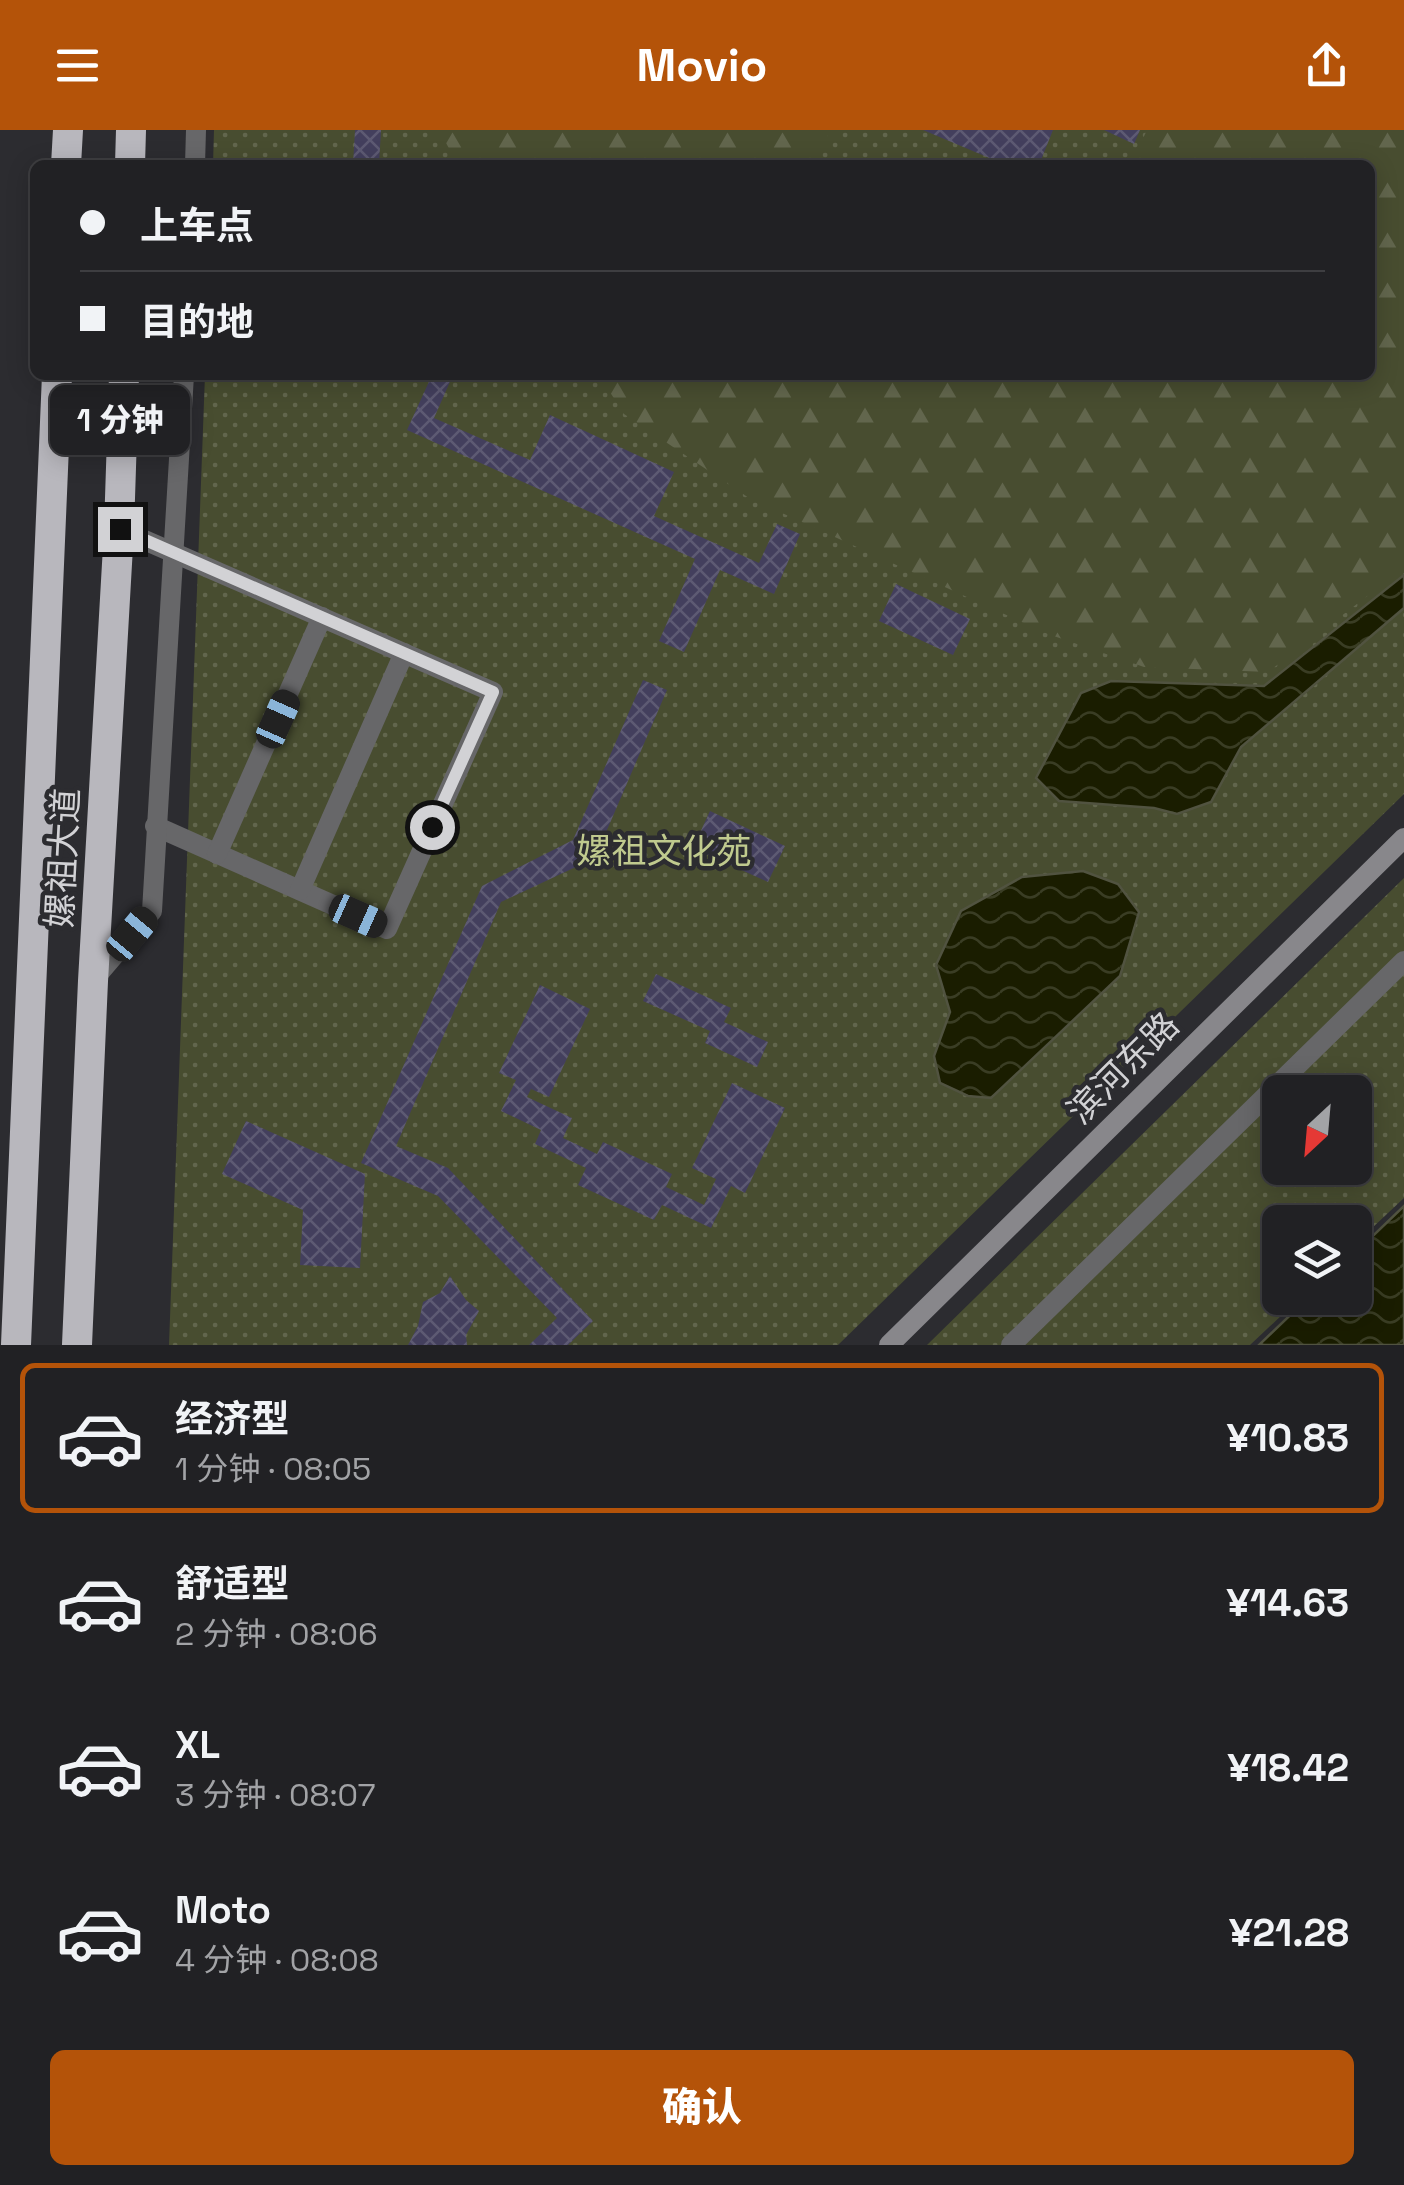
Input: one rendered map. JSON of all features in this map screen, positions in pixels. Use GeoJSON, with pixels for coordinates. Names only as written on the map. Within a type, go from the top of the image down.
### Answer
{"type":"FeatureCollection","features":[{"type":"Feature","properties":{"kind":"highway"},"geometry":{"type":"LineString","coordinates":[[66,160],[68,130]]}},
{"type":"Feature","properties":{"kind":"highway"},"geometry":{"type":"LineString","coordinates":[[130,160],[131,130]]}},
{"type":"Feature","properties":{"kind":"highway","name":"嫘祖大道"},"geometry":{"type":"LineString","coordinates":[[16,1345],[57,380]]}},
{"type":"Feature","properties":{"kind":"highway","name":"嫘祖大道"},"geometry":{"type":"LineString","coordinates":[[77,1345],[93,981],[120,529],[124,380]]}},
{"type":"Feature","properties":{"kind":"street"},"geometry":{"type":"LineString","coordinates":[[195,160],[196,130]]}},
{"type":"Feature","properties":{"kind":"street"},"geometry":{"type":"LineString","coordinates":[[93,981],[152,910],[184,380]]}},
{"type":"Feature","properties":{"kind":"street"},"geometry":{"type":"LineString","coordinates":[[120,529],[493,692],[387,929],[155,826]]}},
{"type":"Feature","properties":{"kind":"street"},"geometry":{"type":"LineString","coordinates":[[217,854],[322,617]]}},
{"type":"Feature","properties":{"kind":"street"},"geometry":{"type":"LineString","coordinates":[[300,890],[404,653]]}},
{"type":"Feature","properties":{"kind":"street","name":"滨河东路"},"geometry":{"type":"LineString","coordinates":[[888,1345],[1404,838]]}},
{"type":"Feature","properties":{"kind":"street"},"geometry":{"type":"LineString","coordinates":[[1011,1345],[1404,961]]}},
{"type":"Feature","properties":{"kind":"green space","name":"嫘祖文化苑"},"geometry":{"type":"Polygon","coordinates":[[[214,130],[1404,130],[1404,794],[838,1345],[169,1345],[205,380],[1375,380],[1375,160],[213,160],[214,130]]]}},
{"type":"Feature","properties":{"kind":"green space"},"geometry":{"type":"Polygon","coordinates":[[[439,130],[830,130],[818,160],[455,160],[439,130]]]}},
{"type":"Feature","properties":{"kind":"green space"},"geometry":{"type":"Polygon","coordinates":[[[1147,130],[1404,130],[1404,568],[1268,672],[1144,667],[1048,634],[749,498],[624,414],[602,380],[1375,380],[1375,160],[1123,160],[1137,151],[1147,130]]]}},
{"type":"Feature","properties":{"kind":"green space"},"geometry":{"type":"Polygon","coordinates":[[[1404,878],[1404,1198],[1372,1228],[1372,1205],[1262,1205],[1262,1315],[1282,1315],[1250,1345],[927,1345],[1404,878]]]}},
{"type":"Feature","properties":{"kind":"water"},"geometry":{"type":"Polygon","coordinates":[[[1404,575],[1404,608],[1241,747],[1211,802],[1177,814],[1154,808],[1059,801],[1036,778],[1081,693],[1111,681],[1264,686],[1404,575]]]}},
{"type":"Feature","properties":{"kind":"water"},"geometry":{"type":"Polygon","coordinates":[[[1083,871],[1118,884],[1139,912],[1120,976],[991,1098],[968,1096],[940,1083],[934,1056],[950,1012],[936,965],[961,911],[1022,877],[1083,871]]]}},
{"type":"Feature","properties":{"kind":"water"},"geometry":{"type":"Polygon","coordinates":[[[1404,1206],[1404,1345],[1259,1345],[1290,1315],[1372,1315],[1372,1237],[1404,1206]]]}},
{"type":"Feature","properties":{"kind":"building"},"geometry":{"type":"Polygon","coordinates":[[[355,130],[381,130],[379,160],[353,160],[355,130]]]}},
{"type":"Feature","properties":{"kind":"building"},"geometry":{"type":"Polygon","coordinates":[[[923,130],[1053,130],[1041,160],[994,160],[923,130]]]}},
{"type":"Feature","properties":{"kind":"building"},"geometry":{"type":"Polygon","coordinates":[[[1104,130],[1140,130],[1134,144],[1104,130]]]}},
{"type":"Feature","properties":{"kind":"building"},"geometry":{"type":"Polygon","coordinates":[[[430,380],[451,380],[434,418],[530,460],[550,415],[674,472],[654,516],[759,563],[777,524],[800,534],[774,594],[720,570],[684,652],[659,641],[695,559],[407,430],[430,380]]]}},
{"type":"Feature","properties":{"kind":"building"},"geometry":{"type":"Polygon","coordinates":[[[896,584],[970,619],[953,655],[879,621],[896,584]]]}},
{"type":"Feature","properties":{"kind":"building"},"geometry":{"type":"Polygon","coordinates":[[[643,680],[667,690],[595,858],[501,902],[396,1146],[448,1168],[593,1321],[568,1345],[529,1345],[557,1318],[438,1196],[361,1163],[482,886],[573,840],[643,680]]]}},
{"type":"Feature","properties":{"kind":"building"},"geometry":{"type":"Polygon","coordinates":[[[710,811],[785,846],[768,882],[693,848],[710,811]]]}},
{"type":"Feature","properties":{"kind":"building"},"geometry":{"type":"Polygon","coordinates":[[[656,974],[731,1008],[724,1022],[768,1042],[757,1067],[705,1043],[710,1031],[643,1001],[656,974]]]}},
{"type":"Feature","properties":{"kind":"building"},"geometry":{"type":"Polygon","coordinates":[[[540,985],[590,1009],[549,1097],[531,1089],[527,1097],[572,1118],[563,1138],[597,1154],[603,1142],[672,1174],[666,1187],[704,1205],[716,1179],[692,1168],[732,1083],[785,1108],[745,1193],[731,1186],[711,1228],[662,1205],[654,1220],[578,1185],[586,1168],[535,1144],[541,1130],[501,1111],[516,1080],[499,1073],[540,985]]]}},
{"type":"Feature","properties":{"kind":"building"},"geometry":{"type":"Polygon","coordinates":[[[246,1121],[365,1174],[360,1268],[300,1265],[303,1210],[222,1174],[246,1121]]]}},
{"type":"Feature","properties":{"kind":"building"},"geometry":{"type":"Polygon","coordinates":[[[450,1276],[479,1311],[466,1335],[467,1345],[408,1345],[418,1326],[423,1302],[440,1293],[450,1276]]]}},
{"type":"Feature","properties":{"kind":"route"},"geometry":{"type":"LineString","coordinates":[[120,529],[493,692],[432,827]]}}]}
